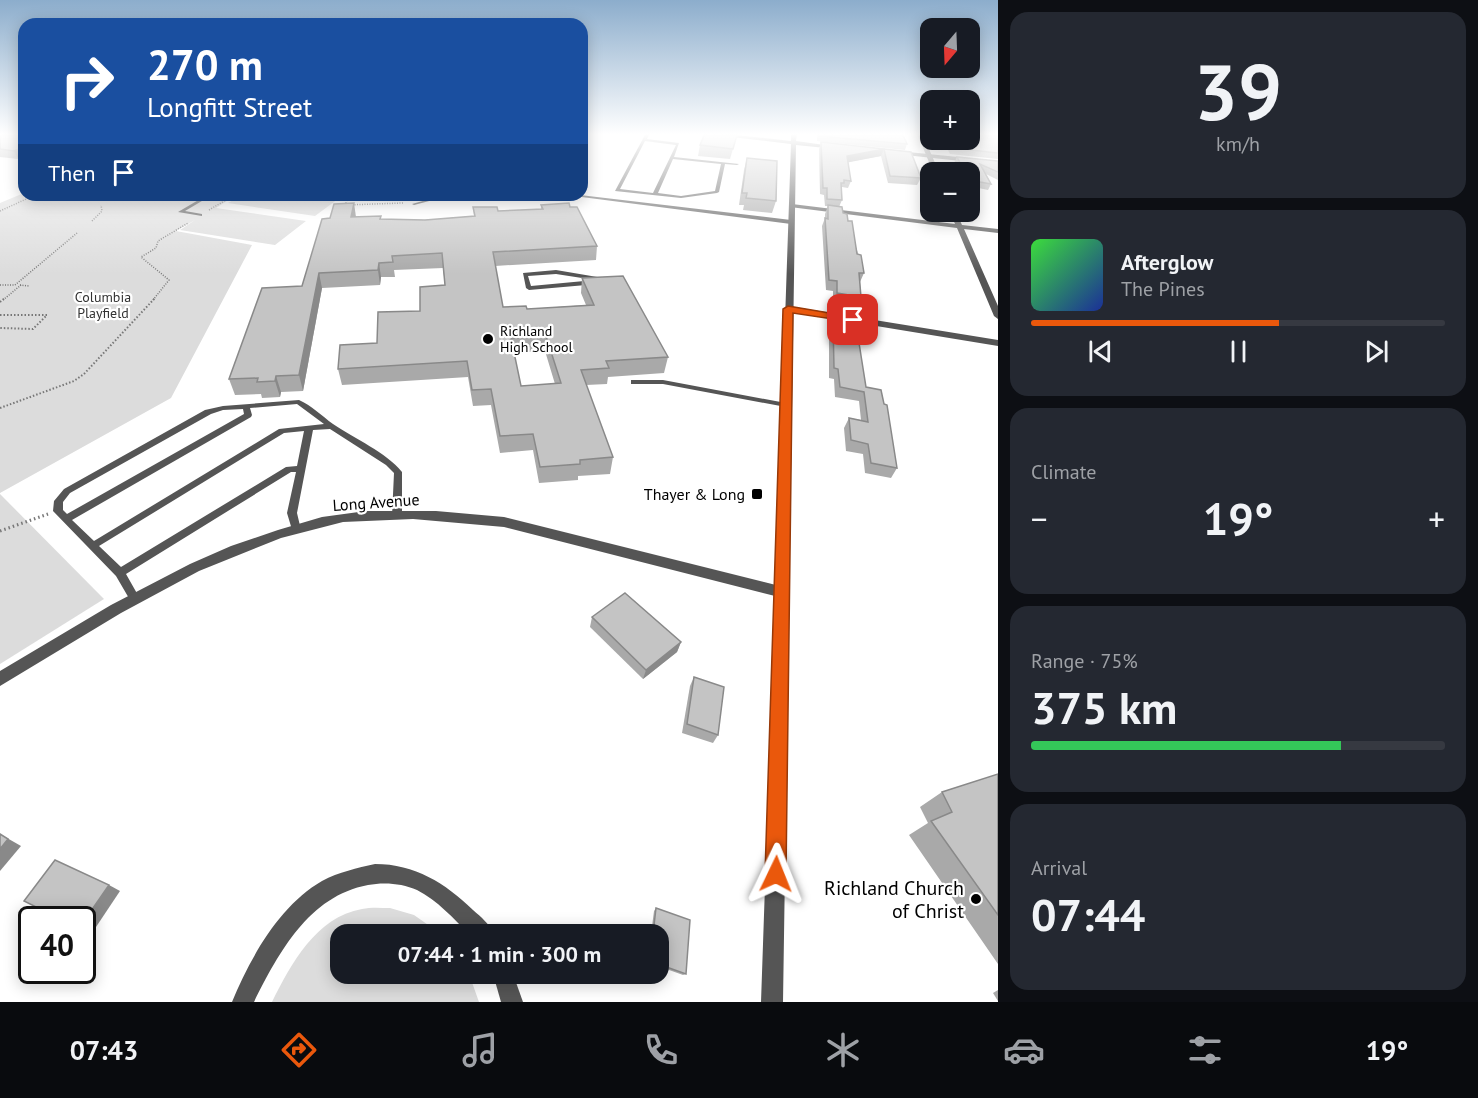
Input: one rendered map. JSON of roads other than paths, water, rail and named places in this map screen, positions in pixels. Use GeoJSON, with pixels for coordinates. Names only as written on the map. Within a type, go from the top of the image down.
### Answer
{"type":"FeatureCollection","features":[{"type":"Feature","properties":{"kind":"street"},"geometry":{"type":"LineString","coordinates":[[772,1002],[793,180]]}},
{"type":"Feature","properties":{"kind":"street"},"geometry":{"type":"LineString","coordinates":[[792,206],[998,231]]}},
{"type":"Feature","properties":{"kind":"street"},"geometry":{"type":"LineString","coordinates":[[957,222],[998,316]]}},
{"type":"Feature","properties":{"kind":"street"},"geometry":{"type":"LineString","coordinates":[[788,309],[998,342]]}},
{"type":"Feature","properties":{"kind":"street","name":"Long Avenue"},"geometry":{"type":"LineString","coordinates":[[0,679],[134,597],[216,556],[297,530],[348,518],[458,515],[504,522],[783,592]]}},
{"type":"Feature","properties":{"kind":"street"},"geometry":{"type":"LineString","coordinates":[[243,1002],[285,928],[307,903],[333,885],[358,875],[388,873],[409,878],[430,887],[472,924]]}},
{"type":"Feature","properties":{"kind":"street"},"geometry":{"type":"LineString","coordinates":[[506,984],[512,1002]]}},
{"type":"Feature","properties":{"kind":"lane"},"geometry":{"type":"LineString","coordinates":[[623,180],[617,190],[681,197],[717,192],[720,180]]}},
{"type":"Feature","properties":{"kind":"lane"},"geometry":{"type":"LineString","coordinates":[[655,194],[662,180]]}},
{"type":"Feature","properties":{"kind":"lane"},"geometry":{"type":"LineString","coordinates":[[588,197],[791,222]]}},
{"type":"Feature","properties":{"kind":"lane"},"geometry":{"type":"LineString","coordinates":[[199,201],[180,212],[200,215]]}},
{"type":"Feature","properties":{"kind":"lane"},"geometry":{"type":"LineString","coordinates":[[414,204],[426,201]]}},
{"type":"Feature","properties":{"kind":"lane"},"geometry":{"type":"LineString","coordinates":[[556,272],[609,281],[529,288],[525,274],[556,272]]}},
{"type":"Feature","properties":{"kind":"lane"},"geometry":{"type":"LineString","coordinates":[[634,382],[663,382],[786,405]]}},
{"type":"Feature","properties":{"kind":"lane"},"geometry":{"type":"LineString","coordinates":[[134,597],[120,573],[58,511],[58,501],[67,491],[95,474],[208,412],[223,408],[299,402],[394,467],[398,472],[397,516]]}},
{"type":"Feature","properties":{"kind":"lane"},"geometry":{"type":"LineString","coordinates":[[66,519],[248,415],[246,406]]}},
{"type":"Feature","properties":{"kind":"lane"},"geometry":{"type":"LineString","coordinates":[[94,545],[282,431],[331,426]]}},
{"type":"Feature","properties":{"kind":"lane"},"geometry":{"type":"LineString","coordinates":[[297,530],[292,513],[309,428]]}},
{"type":"Feature","properties":{"kind":"lane"},"geometry":{"type":"LineString","coordinates":[[120,573],[289,469],[301,469]]}},
{"type":"Feature","properties":{"kind":"place","name":"Richland High School"},"geometry":{"type":"Point","coordinates":[488,339]}},
{"type":"Feature","properties":{"kind":"place","name":"Thayer & Long"},"geometry":{"type":"Point","coordinates":[757,494]}},
{"type":"Feature","properties":{"kind":"place","name":"Richland Church of Christ"},"geometry":{"type":"Point","coordinates":[976,899]}},
{"type":"Feature","properties":{"kind":"park label","name":"Columbia Playfield"},"geometry":{"type":"Point","coordinates":[103,306]}}]}
